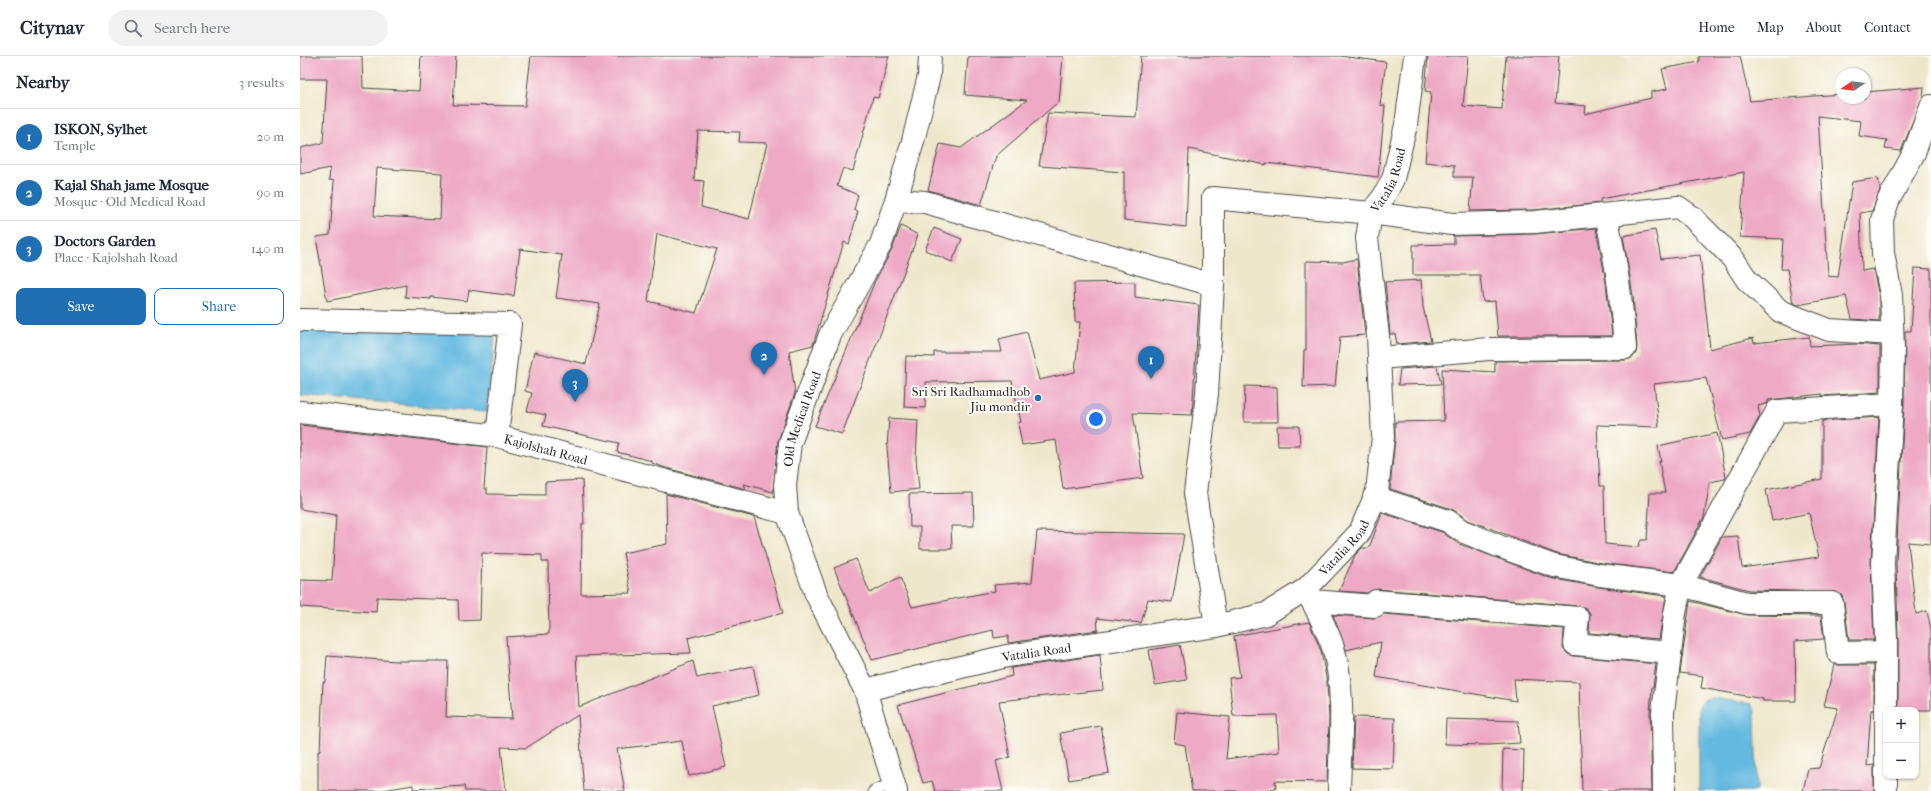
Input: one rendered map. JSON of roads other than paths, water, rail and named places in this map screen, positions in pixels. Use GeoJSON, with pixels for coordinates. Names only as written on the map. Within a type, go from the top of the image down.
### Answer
{"type":"FeatureCollection","features":[{"type":"Feature","properties":{"kind":"street","name":"Old Medical Road"},"geometry":{"type":"LineString","coordinates":[[895,787],[865,690],[816,594],[787,512],[785,485],[790,443],[830,335],[881,244],[896,200],[928,84],[930,56]]}},
{"type":"Feature","properties":{"kind":"street","name":"Vatalia Road"},"geometry":{"type":"LineString","coordinates":[[865,690],[1008,656],[1216,626],[1266,614],[1309,595],[1360,532],[1377,492],[1383,437],[1379,358],[1367,238],[1371,213],[1384,196],[1393,179],[1406,125],[1415,56]]}},
{"type":"Feature","properties":{"kind":"street"},"geometry":{"type":"LineString","coordinates":[[1886,791],[1886,652],[1883,563],[1892,404],[1892,334],[1891,295],[1884,253],[1882,220],[1888,201],[1914,153],[1931,106]]}},
{"type":"Feature","properties":{"kind":"street"},"geometry":{"type":"LineString","coordinates":[[1216,626],[1195,493],[1207,394],[1213,285],[1213,198],[1371,213],[1452,224],[1535,222],[1678,208],[1692,217],[1721,246],[1734,260],[1747,280],[1780,311],[1830,330],[1892,334]]}},
{"type":"Feature","properties":{"kind":"street"},"geometry":{"type":"LineString","coordinates":[[896,200],[924,202],[1213,285]]}},
{"type":"Feature","properties":{"kind":"street"},"geometry":{"type":"LineString","coordinates":[[1379,358],[1489,349],[1625,348],[1622,304],[1614,250],[1606,214]]}},
{"type":"Feature","properties":{"kind":"street"},"geometry":{"type":"LineString","coordinates":[[300,320],[510,324],[497,436]]}},
{"type":"Feature","properties":{"kind":"street"},"geometry":{"type":"LineString","coordinates":[[1664,791],[1663,712],[1670,653],[1681,585],[1777,411],[1892,404]]}},
{"type":"Feature","properties":{"kind":"street","name":"Kajolshah Road"},"geometry":{"type":"LineString","coordinates":[[300,412],[497,436],[787,512]]}},
{"type":"Feature","properties":{"kind":"street"},"geometry":{"type":"LineString","coordinates":[[1374,497],[1448,521],[1462,531],[1554,566],[1600,575],[1681,585],[1747,603],[1832,603],[1838,653],[1886,652]]}},
{"type":"Feature","properties":{"kind":"street"},"geometry":{"type":"LineString","coordinates":[[1309,595],[1375,606],[1376,601],[1578,618],[1575,644],[1670,653]]}},
{"type":"Feature","properties":{"kind":"street"},"geometry":{"type":"LineString","coordinates":[[1309,595],[1321,617],[1333,648],[1340,689],[1339,791]]}},
{"type":"Feature","properties":{"kind":"lane"},"geometry":{"type":"LineString","coordinates":[[874,791],[895,787]]}},
{"type":"Feature","properties":{"kind":"water"},"geometry":{"type":"Polygon","coordinates":[[[300,326],[495,335],[487,412],[300,395],[300,326]]]}},
{"type":"Feature","properties":{"kind":"water"},"geometry":{"type":"Polygon","coordinates":[[[1713,698],[1751,704],[1755,712],[1757,791],[1699,791],[1699,707],[1705,699],[1713,698]]]}},
{"type":"Feature","properties":{"kind":"place","name":"Kajal Shah jame Mosque"},"geometry":{"type":"Point","coordinates":[764,375]}},
{"type":"Feature","properties":{"kind":"place","name":"ISKON, Sylhet"},"geometry":{"type":"Point","coordinates":[1151,379]}},
{"type":"Feature","properties":{"kind":"place","name":"Sri Sri Radhamadhob Jiu mondir"},"geometry":{"type":"Point","coordinates":[1038,398]}},
{"type":"Feature","properties":{"kind":"place","name":"Doctors Garden"},"geometry":{"type":"Point","coordinates":[575,402]}}]}
